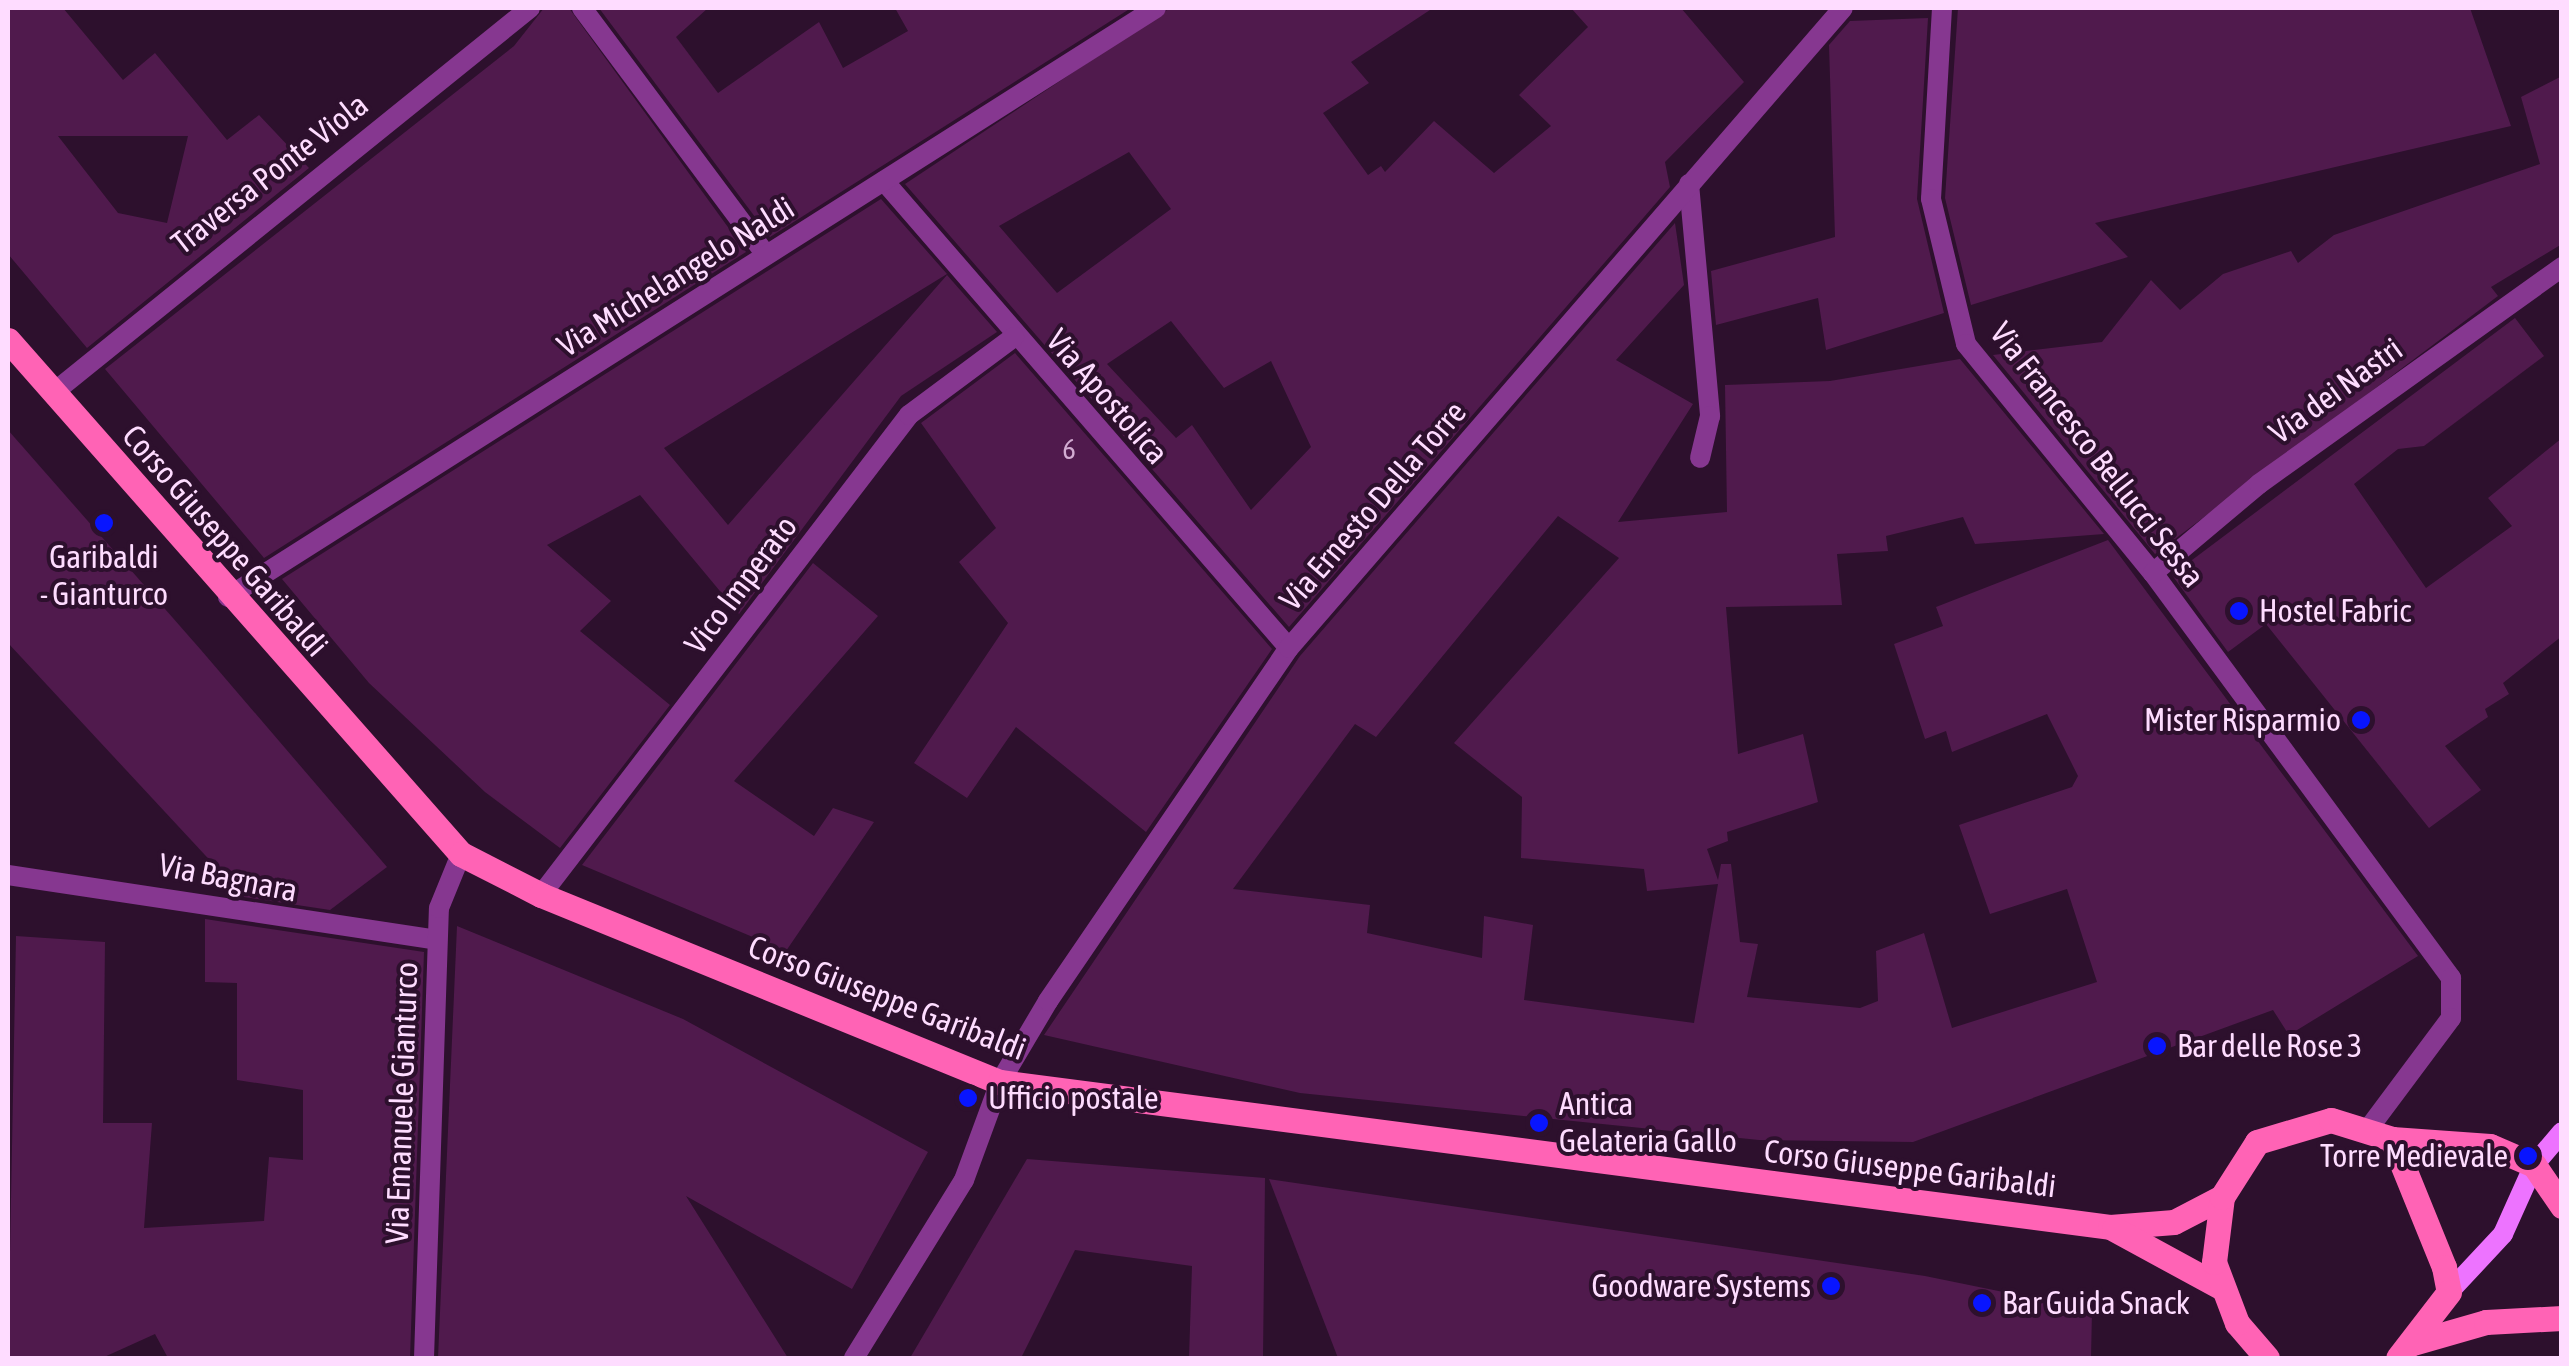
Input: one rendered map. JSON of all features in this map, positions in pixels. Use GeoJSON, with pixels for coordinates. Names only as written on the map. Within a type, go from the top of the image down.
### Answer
{"type":"FeatureCollection","features":[{"type":"Feature","properties":{"kind":"main road","name":"Corso Giuseppe Garibaldi"},"geometry":{"type":"LineString","coordinates":[[8,340],[228,597],[462,854],[541,896],[1000,1082],[2110,1227],[2174,1222],[2222,1197]]}},
{"type":"Feature","properties":{"kind":"main road"},"geometry":{"type":"LineString","coordinates":[[2267,1358],[2222,1288],[2214,1262],[2222,1197],[2233,1168],[2284,1128],[2331,1120],[2380,1134],[2490,1146],[2534,1165],[2562,1206]]}},
{"type":"Feature","properties":{"kind":"main road"},"geometry":{"type":"LineString","coordinates":[[2380,1134],[2415,1180],[2449,1292],[2406,1351]]}},
{"type":"Feature","properties":{"kind":"main road","name":"Corso Giuseppe Garibaldi"},"geometry":{"type":"LineString","coordinates":[[2110,1227],[2222,1288]]}},
{"type":"Feature","properties":{"kind":"main road"},"geometry":{"type":"LineString","coordinates":[[2406,1351],[2486,1322],[2562,1318]]}},
{"type":"Feature","properties":{"kind":"street","name":"Traversa Ponte Viola"},"geometry":{"type":"LineString","coordinates":[[52,393],[530,8]]}},
{"type":"Feature","properties":{"kind":"street"},"geometry":{"type":"LineString","coordinates":[[582,8],[766,256]]}},
{"type":"Feature","properties":{"kind":"street","name":"Via Michelangelo Naldi"},"geometry":{"type":"LineString","coordinates":[[228,597],[1156,8]]}},
{"type":"Feature","properties":{"kind":"street","name":"Via Ernesto Della Torre"},"geometry":{"type":"LineString","coordinates":[[854,1358],[964,1180],[1000,1082],[1289,648],[1843,8]]}},
{"type":"Feature","properties":{"kind":"street","name":"Via Francesco Bellucci Sessa"},"geometry":{"type":"LineString","coordinates":[[1942,8],[1931,200],[1966,344],[2153,573],[2451,978],[2451,1018],[2380,1134]]}},
{"type":"Feature","properties":{"kind":"street","name":"Via Apostolica"},"geometry":{"type":"LineString","coordinates":[[884,181],[1014,337],[1289,648]]}},
{"type":"Feature","properties":{"kind":"street"},"geometry":{"type":"LineString","coordinates":[[1689,184],[1710,416],[1700,458]]}},
{"type":"Feature","properties":{"kind":"street","name":"Via dei Nastri"},"geometry":{"type":"LineString","coordinates":[[2153,573],[2260,484],[2562,268]]}},
{"type":"Feature","properties":{"kind":"street","name":"Vico Imperato"},"geometry":{"type":"LineString","coordinates":[[541,896],[909,415],[1014,337]]}},
{"type":"Feature","properties":{"kind":"street","name":"Via Emanuele Gianturco"},"geometry":{"type":"LineString","coordinates":[[424,1358],[439,908],[462,854]]}},
{"type":"Feature","properties":{"kind":"street","name":"Via Bagnara"},"geometry":{"type":"LineString","coordinates":[[8,874],[438,940]]}},
{"type":"Feature","properties":{"kind":"street"},"geometry":{"type":"LineString","coordinates":[[2449,1292],[2504,1234],[2534,1165],[2562,1132]]}},
{"type":"Feature","properties":{"kind":"building"},"geometry":{"type":"Polygon","coordinates":[[[8,8],[63,8],[123,80],[155,53],[227,140],[259,115],[309,168],[87,348],[8,254],[8,8]],[[58,136],[118,213],[167,223],[188,136],[58,136]]]}},
{"type":"Feature","properties":{"kind":"building"},"geometry":{"type":"Polygon","coordinates":[[[544,8],[569,8],[746,252],[264,558],[105,369],[514,46],[544,8]]]}},
{"type":"Feature","properties":{"kind":"building"},"geometry":{"type":"Polygon","coordinates":[[[599,8],[708,8],[676,37],[718,93],[819,22],[843,68],[908,31],[895,8],[1131,8],[770,237],[599,8]]]}},
{"type":"Feature","properties":{"kind":"building"},"geometry":{"type":"Polygon","coordinates":[[[1170,8],[1433,8],[1351,62],[1369,83],[1323,113],[1368,175],[1381,166],[1385,172],[1434,121],[1494,173],[1551,126],[1519,95],[1588,27],[1571,8],[1681,8],[1744,82],[1665,162],[1670,187],[1289,627],[905,184],[1170,8]],[[1129,152],[999,226],[1057,293],[1171,209],[1129,152]],[[1171,321],[1107,364],[1176,438],[1192,425],[1251,510],[1311,447],[1271,361],[1224,388],[1171,321]]]}},
{"type":"Feature","properties":{"kind":"building"},"geometry":{"type":"Polygon","coordinates":[[[1958,8],[2470,8],[2511,126],[2095,223],[2128,257],[1971,305],[1945,198],[1958,8]]]}},
{"type":"Feature","properties":{"kind":"building"},"geometry":{"type":"Polygon","coordinates":[[[1928,18],[1917,199],[1944,313],[1826,350],[1818,298],[1716,325],[1711,271],[1835,237],[1829,45],[1850,21],[1928,18]]]}},
{"type":"Feature","properties":{"kind":"building"},"geometry":{"type":"Polygon","coordinates":[[[2562,76],[2562,244],[2491,287],[2498,296],[2155,554],[1993,355],[2102,342],[2151,280],[2180,310],[2223,274],[2291,251],[2298,263],[2334,235],[2540,164],[2521,97],[2562,76]]]}},
{"type":"Feature","properties":{"kind":"building"},"geometry":{"type":"Polygon","coordinates":[[[881,199],[947,274],[664,448],[728,525],[947,275],[997,332],[901,396],[739,614],[640,495],[547,545],[611,601],[580,631],[670,705],[560,848],[485,792],[369,683],[282,579],[881,199]]]}},
{"type":"Feature","properties":{"kind":"building"},"geometry":{"type":"Polygon","coordinates":[[[1675,223],[1684,285],[1616,360],[1693,404],[1618,522],[1727,512],[1725,385],[1830,381],[1960,359],[2104,534],[1975,544],[1963,517],[1886,536],[1888,551],[1837,554],[1842,605],[1726,607],[1738,754],[1803,734],[1818,802],[1727,832],[1728,841],[1707,849],[1718,880],[1721,864],[1731,864],[1740,942],[1758,944],[1747,997],[1860,1008],[1878,1001],[1876,951],[1924,933],[1952,1028],[2097,982],[2067,889],[1990,914],[1959,825],[2072,787],[2078,776],[2047,714],[1952,752],[1946,731],[1925,739],[1894,644],[1943,626],[1936,607],[2108,540],[2418,956],[2289,1035],[2273,1010],[1913,1142],[1759,1140],[1300,1093],[1044,1035],[1300,656],[1675,223]],[[1558,516],[1376,737],[1355,724],[1233,889],[1370,905],[1367,933],[1482,958],[1484,916],[1533,925],[1524,1000],[1694,1023],[1718,884],[1647,891],[1644,869],[1521,858],[1522,797],[1454,743],[1619,558],[1558,516]]]}},
{"type":"Feature","properties":{"kind":"building"},"geometry":{"type":"Polygon","coordinates":[[[2515,318],[2544,356],[2424,446],[2398,449],[2354,484],[2426,588],[2512,526],[2488,498],[2562,438],[2562,636],[2503,683],[2509,694],[2485,709],[2488,717],[2445,746],[2481,790],[2429,828],[2266,624],[2228,652],[2172,575],[2515,318]]]}},
{"type":"Feature","properties":{"kind":"building"},"geometry":{"type":"Polygon","coordinates":[[[1015,353],[1272,649],[1146,832],[1016,727],[967,798],[914,763],[1008,623],[959,562],[996,528],[921,423],[1015,353]]]}},
{"type":"Feature","properties":{"kind":"building"},"geometry":{"type":"Polygon","coordinates":[[[8,430],[387,867],[330,910],[244,897],[8,643],[8,430]]]}},
{"type":"Feature","properties":{"kind":"building"},"geometry":{"type":"Polygon","coordinates":[[[813,563],[878,616],[734,781],[814,836],[833,808],[874,822],[786,951],[582,865],[813,563]]]}},
{"type":"Feature","properties":{"kind":"building"},"geometry":{"type":"Polygon","coordinates":[[[205,919],[424,952],[410,1358],[168,1358],[155,1334],[102,1358],[8,1358],[16,936],[105,942],[103,1123],[152,1123],[144,1228],[264,1221],[269,1157],[303,1160],[303,1090],[237,1080],[237,983],[205,982],[205,919]]]}},
{"type":"Feature","properties":{"kind":"building"},"geometry":{"type":"Polygon","coordinates":[[[457,926],[683,1019],[928,1152],[852,1289],[686,1196],[788,1358],[438,1358],[457,926]]]}},
{"type":"Feature","properties":{"kind":"building"},"geometry":{"type":"Polygon","coordinates":[[[1027,1159],[1265,1178],[1263,1358],[1189,1358],[1192,1266],[1075,1250],[1021,1358],[910,1358],[1027,1159]]]}},
{"type":"Feature","properties":{"kind":"building"},"geometry":{"type":"Polygon","coordinates":[[[1269,1179],[1925,1276],[2092,1310],[2091,1358],[1338,1358],[1269,1179]]]}},
{"type":"Feature","properties":{"kind":"place","name":"Garibaldi - Gianturco"},"geometry":{"type":"Point","coordinates":[104,523]}},
{"type":"Feature","properties":{"kind":"place","name":"Hostel Fabric"},"geometry":{"type":"Point","coordinates":[2239,611]}},
{"type":"Feature","properties":{"kind":"place","name":"Mister Risparmio"},"geometry":{"type":"Point","coordinates":[2361,720]}},
{"type":"Feature","properties":{"kind":"place","name":"Bar delle Rose 3"},"geometry":{"type":"Point","coordinates":[2157,1046]}},
{"type":"Feature","properties":{"kind":"place","name":"Ufficio postale"},"geometry":{"type":"Point","coordinates":[968,1098]}},
{"type":"Feature","properties":{"kind":"place","name":"Antica Gelateria Gallo"},"geometry":{"type":"Point","coordinates":[1539,1123]}},
{"type":"Feature","properties":{"kind":"place","name":"Torre Medievale"},"geometry":{"type":"Point","coordinates":[2528,1156]}},
{"type":"Feature","properties":{"kind":"place","name":"Goodware Systems"},"geometry":{"type":"Point","coordinates":[1831,1286]}},
{"type":"Feature","properties":{"kind":"place","name":"Bar Guida Snack"},"geometry":{"type":"Point","coordinates":[1982,1303]}}]}
